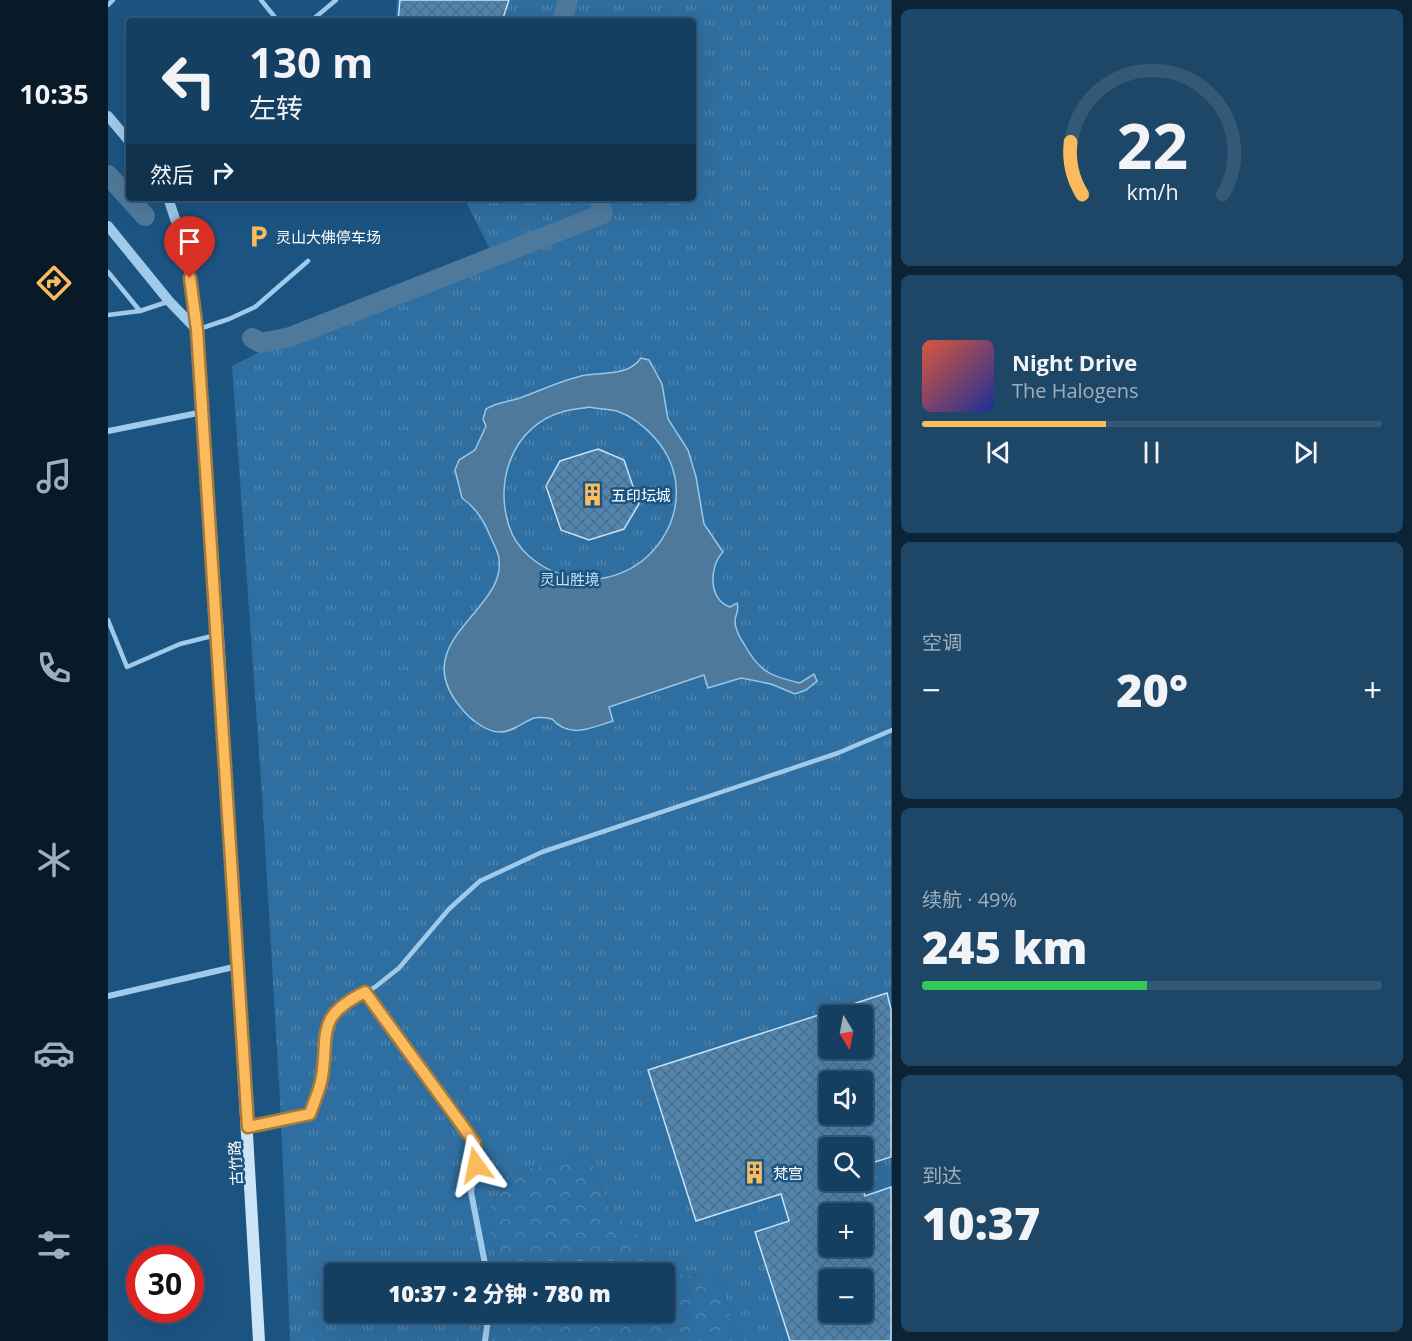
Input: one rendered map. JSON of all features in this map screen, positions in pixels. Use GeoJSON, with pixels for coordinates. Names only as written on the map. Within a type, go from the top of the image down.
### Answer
{"type":"FeatureCollection","features":[{"type":"Feature","properties":{"kind":"main road","name":"古竹路"},"geometry":{"type":"LineString","coordinates":[[197,330],[218,634],[259,1341]]}},
{"type":"Feature","properties":{"kind":"street"},"geometry":{"type":"LineString","coordinates":[[108,116],[126,137]]}},
{"type":"Feature","properties":{"kind":"street"},"geometry":{"type":"LineString","coordinates":[[169,201],[187,254],[197,330]]}},
{"type":"Feature","properties":{"kind":"street"},"geometry":{"type":"LineString","coordinates":[[108,226],[169,302],[197,330]]}},
{"type":"Feature","properties":{"kind":"street"},"geometry":{"type":"LineString","coordinates":[[108,431],[202,412]]}},
{"type":"Feature","properties":{"kind":"street"},"geometry":{"type":"LineString","coordinates":[[108,996],[238,966]]}},
{"type":"Feature","properties":{"kind":"street"},"geometry":{"type":"LineString","coordinates":[[365,992],[475,1143],[476,1165],[471,1192],[485,1263]]}},
{"type":"Feature","properties":{"kind":"street"},"geometry":{"type":"LineString","coordinates":[[485,1341],[487,1323]]}},
{"type":"Feature","properties":{"kind":"lane"},"geometry":{"type":"LineString","coordinates":[[108,5],[113,0]]}},
{"type":"Feature","properties":{"kind":"lane"},"geometry":{"type":"LineString","coordinates":[[261,0],[276,18]]}},
{"type":"Feature","properties":{"kind":"lane"},"geometry":{"type":"LineString","coordinates":[[315,18],[336,0]]}},
{"type":"Feature","properties":{"kind":"lane"},"geometry":{"type":"LineString","coordinates":[[197,330],[229,320],[255,306],[308,261]]}},
{"type":"Feature","properties":{"kind":"lane"},"geometry":{"type":"LineString","coordinates":[[108,273],[141,311]]}},
{"type":"Feature","properties":{"kind":"lane"},"geometry":{"type":"LineString","coordinates":[[108,315],[141,311],[169,302]]}},
{"type":"Feature","properties":{"kind":"lane"},"geometry":{"type":"LineString","coordinates":[[108,620],[127,667],[180,644],[218,634]]}},
{"type":"Feature","properties":{"kind":"lane"},"geometry":{"type":"LineString","coordinates":[[248,1127],[310,1114],[322,1078],[325,1026],[340,1007],[399,968],[467,891],[506,867],[542,852],[838,753],[891,730]]}},
{"type":"Feature","properties":{"kind":"green space","name":"灵山胜境"},"geometry":{"type":"Polygon","coordinates":[[[397,0],[891,0],[891,1341],[739,1341],[718,1277],[684,1275],[675,1267],[675,1263],[670,1263],[610,1210],[590,1156],[515,1171],[486,1212],[497,1263],[324,1263],[324,1323],[506,1323],[507,1330],[504,1341],[290,1341],[281,1118],[262,795],[232,366],[273,345],[495,259],[466,201],[696,201],[696,18],[396,18],[397,0]]]}},
{"type":"Feature","properties":{"kind":"green space"},"geometry":{"type":"Polygon","coordinates":[[[590,1156],[610,1210],[670,1263],[497,1263],[486,1212],[515,1171],[590,1156]]]}},
{"type":"Feature","properties":{"kind":"green space"},"geometry":{"type":"Polygon","coordinates":[[[675,1267],[684,1275],[718,1277],[739,1341],[504,1341],[507,1330],[506,1323],[675,1323],[675,1267]]]}},
{"type":"Feature","properties":{"kind":"shaded area"},"geometry":{"type":"Polygon","coordinates":[[[641,358],[649,360],[662,384],[668,419],[688,450],[696,477],[704,524],[723,552],[718,558],[713,574],[714,590],[723,603],[730,607],[737,603],[735,624],[741,639],[760,666],[773,675],[800,683],[814,674],[817,681],[806,690],[795,694],[771,684],[741,678],[708,688],[704,675],[609,707],[613,721],[588,729],[566,729],[552,719],[534,718],[505,732],[489,730],[474,721],[462,709],[447,685],[444,665],[450,646],[488,595],[497,578],[499,560],[483,521],[472,506],[462,498],[455,470],[459,460],[475,450],[486,426],[483,419],[486,409],[569,379],[623,370],[636,364],[641,358]],[[589,407],[562,412],[545,419],[531,429],[520,442],[512,457],[506,474],[504,491],[509,526],[522,549],[536,562],[552,571],[590,579],[618,574],[642,561],[661,541],[673,517],[676,490],[671,463],[650,433],[622,413],[589,407]]]}},
{"type":"Feature","properties":{"kind":"building"},"geometry":{"type":"Polygon","coordinates":[[[400,0],[509,0],[503,18],[398,18],[400,0]]]}},
{"type":"Feature","properties":{"kind":"building","name":"五印坛城"},"geometry":{"type":"Polygon","coordinates":[[[598,449],[624,460],[639,504],[624,529],[589,540],[561,530],[546,486],[560,461],[598,449]]]}},
{"type":"Feature","properties":{"kind":"building","name":"梵宫"},"geometry":{"type":"Polygon","coordinates":[[[887,993],[891,1009],[891,1157],[873,1163],[873,1137],[819,1137],[819,1191],[864,1191],[865,1196],[891,1187],[891,1341],[790,1341],[755,1232],[789,1221],[781,1194],[696,1221],[648,1070],[819,1015],[819,1059],[873,1059],[873,1005],[850,1005],[887,993]]]}},
{"type":"Feature","properties":{"kind":"waterway"},"geometry":{"type":"LineString","coordinates":[[563,18],[568,0]]}},
{"type":"Feature","properties":{"kind":"waterway"},"geometry":{"type":"LineString","coordinates":[[108,175],[126,195]]}},
{"type":"Feature","properties":{"kind":"waterway"},"geometry":{"type":"LineString","coordinates":[[131,201],[145,216]]}},
{"type":"Feature","properties":{"kind":"waterway"},"geometry":{"type":"LineString","coordinates":[[252,338],[261,343],[290,337],[603,214],[600,201]]}},
{"type":"Feature","properties":{"kind":"place","name":"灵山大佛停车场"},"geometry":{"type":"Point","coordinates":[258,237]}},
{"type":"Feature","properties":{"kind":"place","name":"五印坛城"},"geometry":{"type":"Point","coordinates":[593,495]}},
{"type":"Feature","properties":{"kind":"place","name":"梵宫"},"geometry":{"type":"Point","coordinates":[755,1173]}},
{"type":"Feature","properties":{"kind":"route"},"geometry":{"type":"LineString","coordinates":[[190,278],[197,330],[219,652],[248,1127],[310,1114],[322,1078],[325,1026],[340,1007],[365,992],[475,1143],[476,1165]]}}]}
